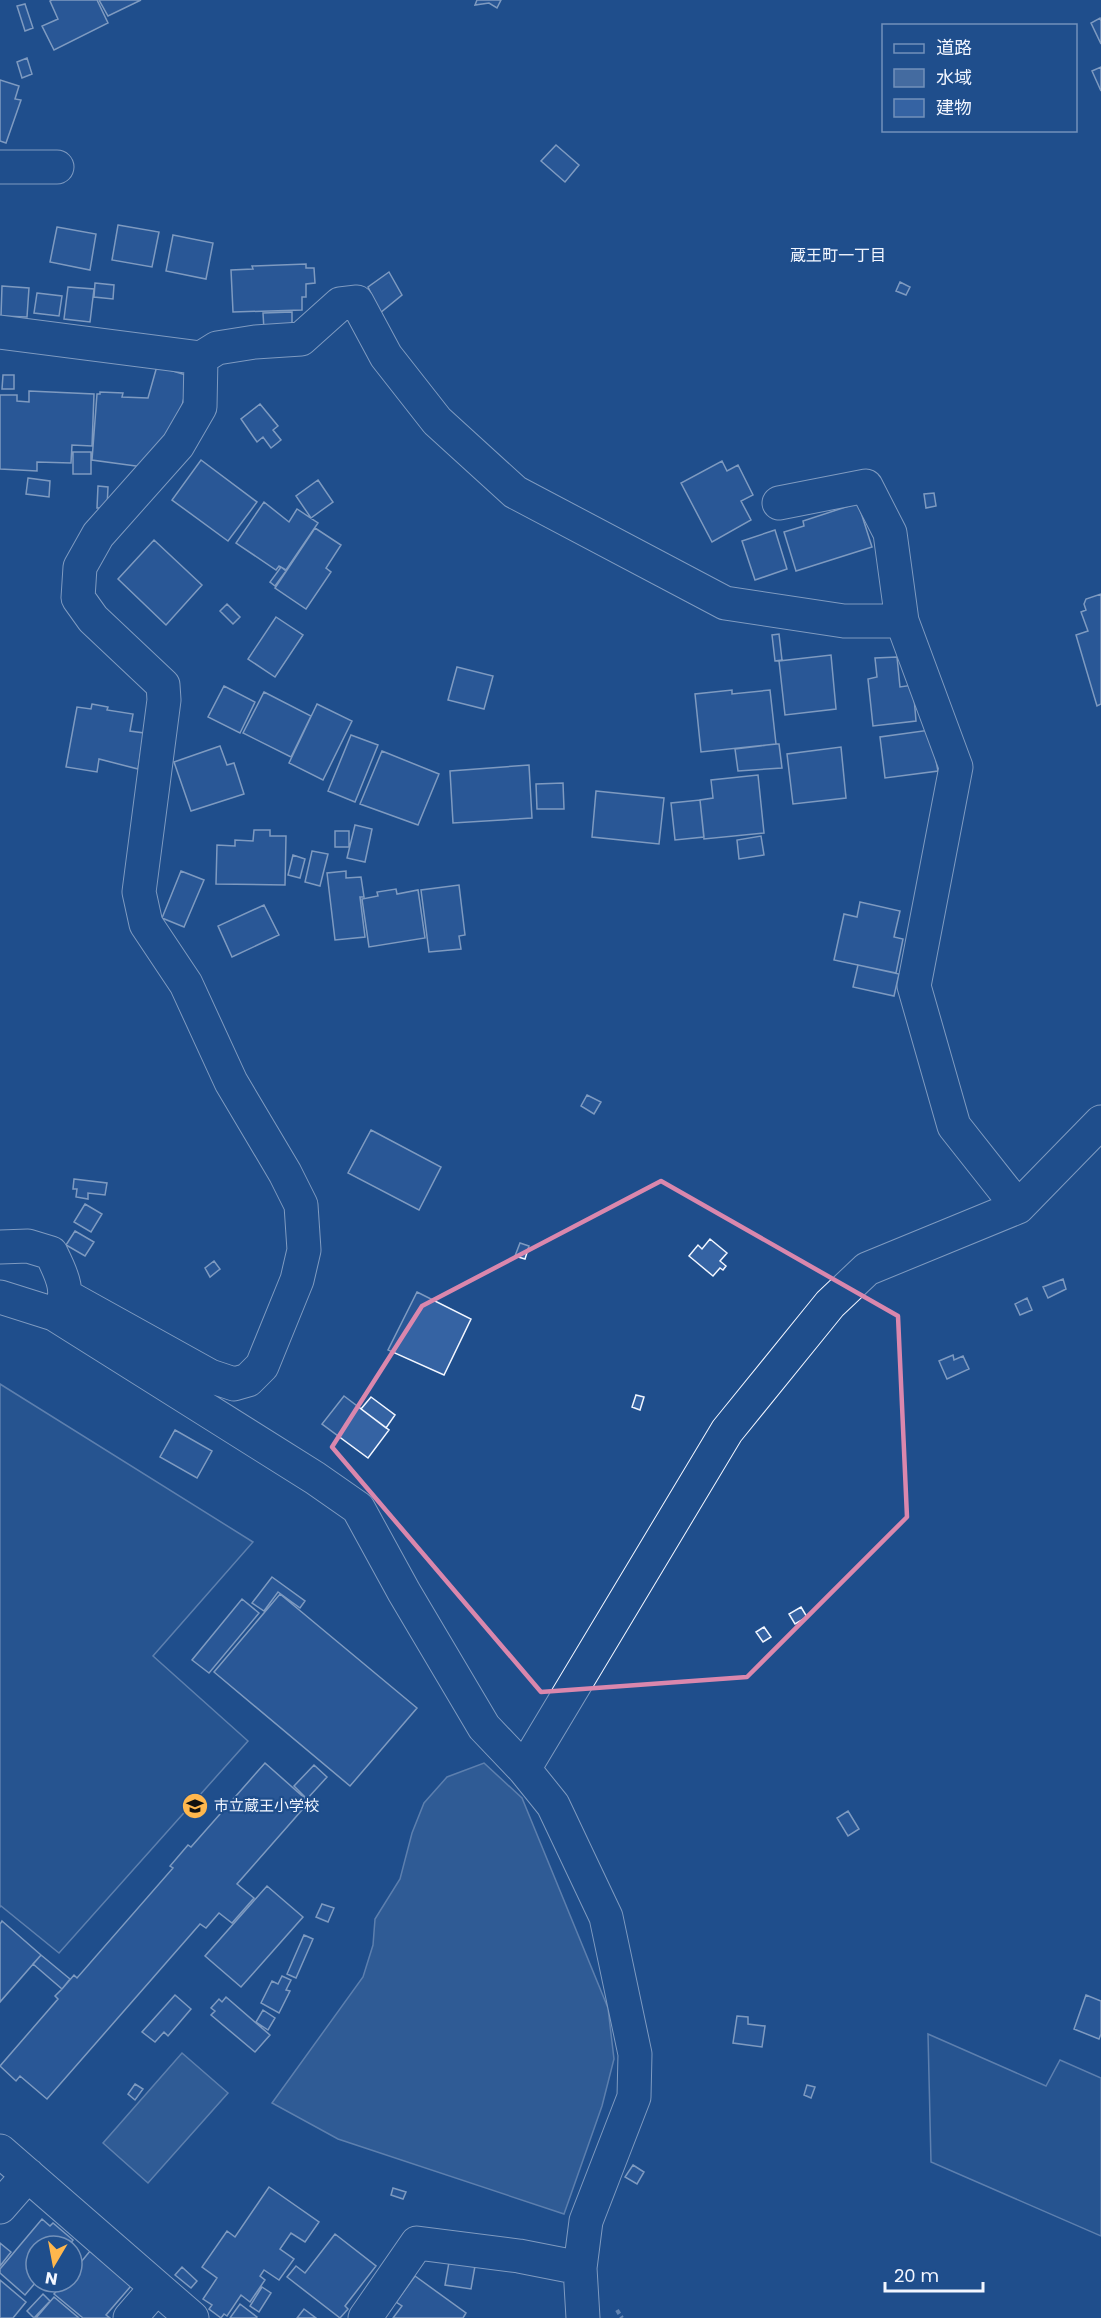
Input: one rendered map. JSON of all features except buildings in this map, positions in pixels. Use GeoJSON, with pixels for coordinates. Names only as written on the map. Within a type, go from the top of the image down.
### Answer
{"type":"FeatureCollection","features":[{"type":"Feature","properties":{"kind":"street"},"geometry":{"type":"LineString","coordinates":[[0,167],[57,167]]}},
{"type":"Feature","properties":{"kind":"street"},"geometry":{"type":"LineString","coordinates":[[0,332],[201,358],[217,348],[255,342],[301,339],[340,304],[357,302],[386,356],[437,421],[515,492],[725,603],[844,621],[902,621]]}},
{"type":"Feature","properties":{"kind":"street"},"geometry":{"type":"LineString","coordinates":[[0,1297],[60,1305],[210,1376],[234,1384],[248,1380],[262,1366],[297,1280],[304,1250],[301,1205],[285,1173],[231,1082],[186,984],[146,924],[139,892],[164,700],[163,685],[93,619],[78,598],[80,567],[98,535],[178,445],[200,406],[201,358]]}},
{"type":"Feature","properties":{"kind":"street"},"geometry":{"type":"LineString","coordinates":[[779,502],[866,486],[890,533],[902,621],[956,767],[914,986],[954,1126],[1018,1207]]}},
{"type":"Feature","properties":{"kind":"street"},"geometry":{"type":"LineString","coordinates":[[524,1769],[727,1431],[830,1304],[867,1269],[1018,1207],[1101,1122]]}},
{"type":"Feature","properties":{"kind":"street"},"geometry":{"type":"LineString","coordinates":[[0,1247],[28,1246],[51,1253],[61,1272],[60,1305]]}},
{"type":"Feature","properties":{"kind":"street"},"geometry":{"type":"LineString","coordinates":[[60,1305],[358,1508],[404,1592],[484,1727],[524,1769],[553,1805],[606,1917],[635,2054],[634,2097],[586,2221],[580,2268],[583,2318]]}},
{"type":"Feature","properties":{"kind":"street"},"geometry":{"type":"LineString","coordinates":[[0,2151],[192,2318]]}},
{"type":"Feature","properties":{"kind":"street"},"geometry":{"type":"LineString","coordinates":[[0,2207],[28,2175]]}},
{"type":"Feature","properties":{"kind":"street"},"geometry":{"type":"LineString","coordinates":[[365,2318],[417,2243],[519,2256],[580,2268]]}},
{"type":"Feature","properties":{"kind":"street"},"geometry":{"type":"LineString","coordinates":[[130,2318],[156,2288]]}},
{"type":"Feature","properties":{"kind":"highlighted area"},"geometry":{"type":"Polygon","coordinates":[[[661,1181],[898,1316],[907,1517],[747,1677],[541,1692],[332,1447],[422,1306],[661,1181]]]}},
{"type":"Feature","properties":{"kind":"shaded area"},"geometry":{"type":"Polygon","coordinates":[[[0,1384],[253,1542],[153,1656],[248,1741],[59,1953],[0,1907],[0,1384]]]}},
{"type":"Feature","properties":{"kind":"shaded area"},"geometry":{"type":"Polygon","coordinates":[[[928,2034],[1046,2086],[1060,2060],[1101,2078],[1101,2236],[931,2162],[928,2034]]]}},
{"type":"Feature","properties":{"kind":"water"},"geometry":{"type":"Polygon","coordinates":[[[484,1763],[522,1798],[608,2008],[614,2059],[602,2106],[564,2214],[338,2139],[272,2103],[363,1977],[373,1945],[375,1919],[400,1879],[412,1833],[424,1803],[447,1777],[484,1763]]]}},
{"type":"Feature","properties":{"kind":"water"},"geometry":{"type":"Polygon","coordinates":[[[182,2053],[228,2093],[148,2183],[103,2143],[182,2053]]]}},
{"type":"Feature","properties":{"kind":"place","name":"市立蔵王小学校"},"geometry":{"type":"Point","coordinates":[195,1806]}},
{"type":"Feature","properties":{"kind":"district","name":"蔵王町一丁目"},"geometry":{"type":"Point","coordinates":[838,255]}}]}
